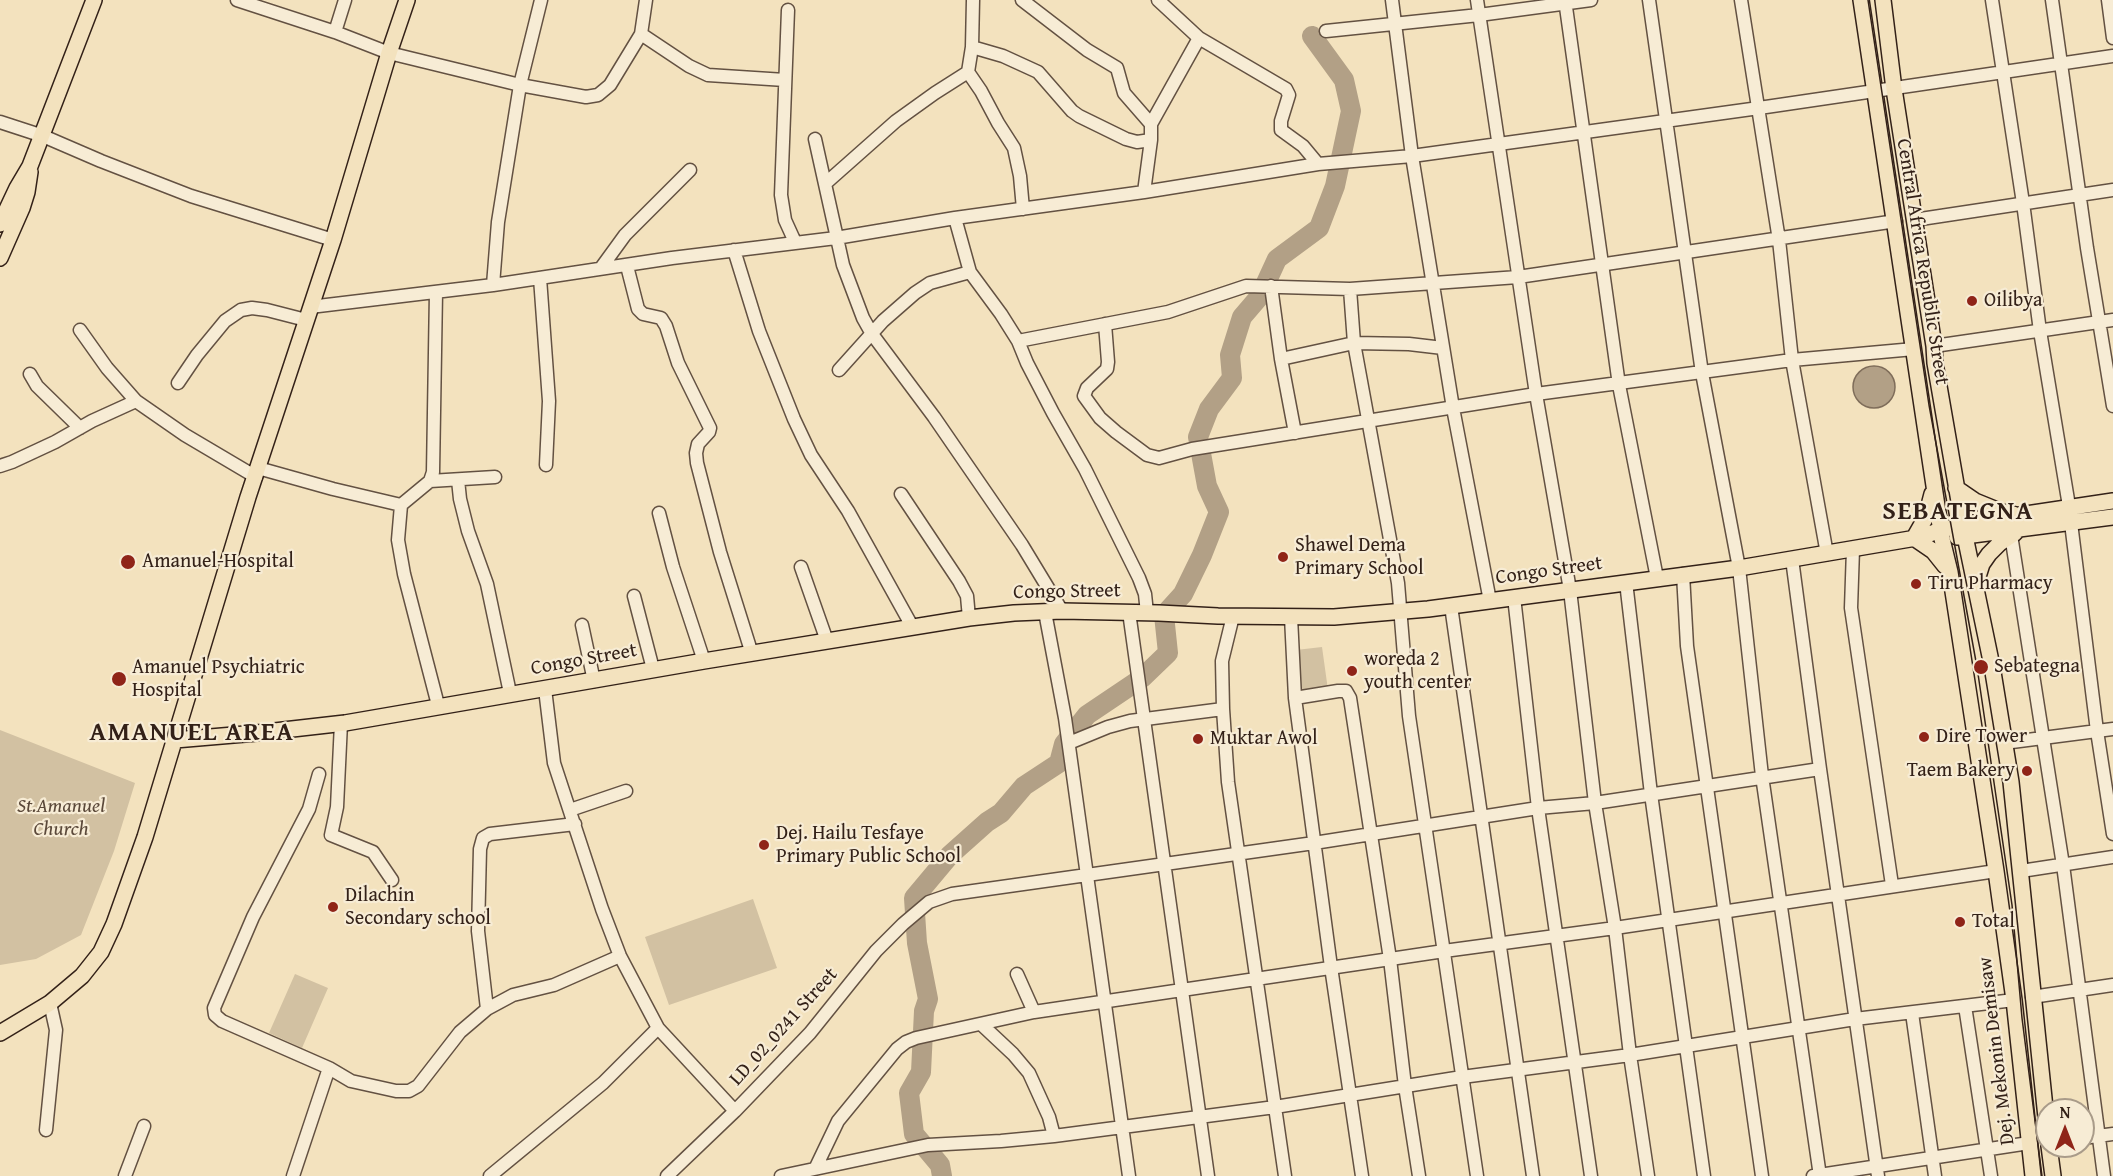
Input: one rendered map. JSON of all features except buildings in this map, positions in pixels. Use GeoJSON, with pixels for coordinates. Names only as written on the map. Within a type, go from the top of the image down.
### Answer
{"type":"FeatureCollection","features":[{"type":"Feature","properties":{"kind":"main road"},"geometry":{"type":"LineString","coordinates":[[0,258],[27,192],[94,0]]}},
{"type":"Feature","properties":{"kind":"main road"},"geometry":{"type":"LineString","coordinates":[[0,224],[45,137],[100,0]]}},
{"type":"Feature","properties":{"kind":"main road"},"geometry":{"type":"LineString","coordinates":[[0,1033],[50,1003],[82,976],[101,952],[114,924],[146,837],[225,572],[333,240],[389,53],[408,0]]}},
{"type":"Feature","properties":{"kind":"main road","name":"Central Africa Republic Street"},"geometry":{"type":"LineString","coordinates":[[1862,0],[1941,535]]}},
{"type":"Feature","properties":{"kind":"main road","name":"Central Africa Republic Street"},"geometry":{"type":"LineString","coordinates":[[1883,0],[1935,363],[1964,531]]}},
{"type":"Feature","properties":{"kind":"main road"},"geometry":{"type":"LineString","coordinates":[[27,192],[30,166]]}},
{"type":"Feature","properties":{"kind":"main road"},"geometry":{"type":"LineString","coordinates":[[1935,485],[1918,537],[1934,551],[1950,572]]}},
{"type":"Feature","properties":{"kind":"main road"},"geometry":{"type":"LineString","coordinates":[[1956,488],[1975,501],[2002,512],[2016,527]]}},
{"type":"Feature","properties":{"kind":"main road"},"geometry":{"type":"LineString","coordinates":[[1976,586],[1982,564],[2016,527],[2069,506],[2113,501]]}},
{"type":"Feature","properties":{"kind":"main road"},"geometry":{"type":"LineString","coordinates":[[1941,535],[2113,517]]}},
{"type":"Feature","properties":{"kind":"main road","name":"Dej. Mekonin Demisaw"},"geometry":{"type":"LineString","coordinates":[[1964,531],[1992,666],[2016,820],[2044,1098]]}},
{"type":"Feature","properties":{"kind":"main road","name":"Congo Street"},"geometry":{"type":"LineString","coordinates":[[175,740],[257,734],[341,723],[653,669],[969,618],[1062,611],[1291,617],[1356,616],[1451,606],[1739,568],[1941,535]]}},
{"type":"Feature","properties":{"kind":"main road","name":"Dej. Mekonin Demisaw"},"geometry":{"type":"LineString","coordinates":[[1941,535],[1950,572],[1996,871],[2014,1000],[2033,1176]]}},
{"type":"Feature","properties":{"kind":"main road","name":"Dej. Mekonin Demisaw"},"geometry":{"type":"LineString","coordinates":[[2051,1158],[2053,1176]]}},
{"type":"Feature","properties":{"kind":"street"},"geometry":{"type":"LineString","coordinates":[[237,0],[335,32],[389,53],[520,85],[586,97],[598,95],[610,85],[641,34],[646,0]]}},
{"type":"Feature","properties":{"kind":"street"},"geometry":{"type":"LineString","coordinates":[[335,32],[345,0]]}},
{"type":"Feature","properties":{"kind":"street"},"geometry":{"type":"LineString","coordinates":[[493,285],[498,222],[520,85],[541,0]]}},
{"type":"Feature","properties":{"kind":"street"},"geometry":{"type":"LineString","coordinates":[[973,0],[972,47],[968,72],[1014,148],[1020,176],[1023,209]]}},
{"type":"Feature","properties":{"kind":"street"},"geometry":{"type":"LineString","coordinates":[[1023,0],[1087,50],[1117,68],[1124,93],[1151,124]]}},
{"type":"Feature","properties":{"kind":"street"},"geometry":{"type":"LineString","coordinates":[[1158,0],[1198,38],[1286,89],[1289,95],[1281,121],[1281,130],[1322,164]]}},
{"type":"Feature","properties":{"kind":"street"},"geometry":{"type":"LineString","coordinates":[[1392,0],[1412,156],[1443,348],[1490,601]]}},
{"type":"Feature","properties":{"kind":"street"},"geometry":{"type":"LineString","coordinates":[[1477,0],[1536,394],[1570,590],[1595,803],[1615,928],[1630,1055],[1648,1176]]}},
{"type":"Feature","properties":{"kind":"street"},"geometry":{"type":"LineString","coordinates":[[1326,31],[1479,15],[1591,0]]}},
{"type":"Feature","properties":{"kind":"street"},"geometry":{"type":"LineString","coordinates":[[1649,0],[1702,373],[1739,568],[1762,776],[1782,902],[1818,1176],[1877,1172],[1933,1158],[2029,1143]]}},
{"type":"Feature","properties":{"kind":"street"},"geometry":{"type":"LineString","coordinates":[[1741,0],[1779,240],[1792,360],[1827,554]]}},
{"type":"Feature","properties":{"kind":"street"},"geometry":{"type":"LineString","coordinates":[[1992,0],[2040,331],[2069,506]]}},
{"type":"Feature","properties":{"kind":"street"},"geometry":{"type":"LineString","coordinates":[[2052,0],[2077,183],[2113,406]]}},
{"type":"Feature","properties":{"kind":"street"},"geometry":{"type":"LineString","coordinates":[[2108,0],[2113,38]]}},
{"type":"Feature","properties":{"kind":"street"},"geometry":{"type":"LineString","coordinates":[[1565,2],[1619,384],[1657,578]]}},
{"type":"Feature","properties":{"kind":"street"},"geometry":{"type":"LineString","coordinates":[[788,10],[781,195],[785,219],[795,242]]}},
{"type":"Feature","properties":{"kind":"street"},"geometry":{"type":"LineString","coordinates":[[641,34],[688,66],[714,77],[785,80]]}},
{"type":"Feature","properties":{"kind":"street"},"geometry":{"type":"LineString","coordinates":[[1144,192],[1151,124],[1198,38]]}},
{"type":"Feature","properties":{"kind":"street"},"geometry":{"type":"LineString","coordinates":[[972,47],[1003,56],[1038,72],[1068,107],[1079,116],[1126,139],[1137,142],[1151,140]]}},
{"type":"Feature","properties":{"kind":"street"},"geometry":{"type":"LineString","coordinates":[[178,382],[225,321],[241,310],[252,308],[308,313],[602,268],[836,238],[955,218],[1322,164],[1412,156],[2113,56]]}},
{"type":"Feature","properties":{"kind":"street"},"geometry":{"type":"LineString","coordinates":[[826,183],[896,121],[968,72]]}},
{"type":"Feature","properties":{"kind":"street"},"geometry":{"type":"LineString","coordinates":[[0,122],[45,137],[191,196],[333,240]]}},
{"type":"Feature","properties":{"kind":"street"},"geometry":{"type":"LineString","coordinates":[[815,139],[843,265],[851,290],[872,334],[934,417],[1022,545],[1062,611]]}},
{"type":"Feature","properties":{"kind":"street"},"geometry":{"type":"LineString","coordinates":[[602,268],[625,235],[690,170]]}},
{"type":"Feature","properties":{"kind":"street"},"geometry":{"type":"LineString","coordinates":[[1914,219],[2113,190]]}},
{"type":"Feature","properties":{"kind":"street"},"geometry":{"type":"LineString","coordinates":[[955,218],[970,272],[1018,341],[1027,363],[1085,469],[1145,594],[1159,613]]}},
{"type":"Feature","properties":{"kind":"street"},"geometry":{"type":"LineString","coordinates":[[1018,341],[1168,312],[1246,286],[1350,289],[1518,277],[1896,221]]}},
{"type":"Feature","properties":{"kind":"street"},"geometry":{"type":"LineString","coordinates":[[734,250],[759,331],[811,455],[848,511],[913,628]]}},
{"type":"Feature","properties":{"kind":"street"},"geometry":{"type":"LineString","coordinates":[[627,266],[638,309],[643,314],[661,318],[666,326],[678,363],[710,428],[698,444],[697,463],[720,552],[752,654]]}},
{"type":"Feature","properties":{"kind":"street"},"geometry":{"type":"LineString","coordinates":[[839,370],[896,307],[930,283],[970,272]]}},
{"type":"Feature","properties":{"kind":"street"},"geometry":{"type":"LineString","coordinates":[[540,278],[549,401],[546,465]]}},
{"type":"Feature","properties":{"kind":"street"},"geometry":{"type":"LineString","coordinates":[[1269,286],[1296,433]]}},
{"type":"Feature","properties":{"kind":"street"},"geometry":{"type":"LineString","coordinates":[[1350,289],[1354,343],[1398,583],[1409,716],[1477,1176]]}},
{"type":"Feature","properties":{"kind":"street"},"geometry":{"type":"LineString","coordinates":[[430,481],[433,461],[436,292]]}},
{"type":"Feature","properties":{"kind":"street"},"geometry":{"type":"LineString","coordinates":[[1934,345],[2113,320]]}},
{"type":"Feature","properties":{"kind":"street"},"geometry":{"type":"LineString","coordinates":[[1105,324],[1107,369],[1088,388],[1084,396],[1086,401],[1100,418],[1147,455],[1160,458],[1196,449],[1536,394],[1792,360],[1914,349]]}},
{"type":"Feature","properties":{"kind":"street"},"geometry":{"type":"LineString","coordinates":[[80,330],[107,368],[136,401],[185,435],[257,473],[401,505]]}},
{"type":"Feature","properties":{"kind":"street"},"geometry":{"type":"LineString","coordinates":[[1281,359],[1354,343],[1409,344],[1443,348]]}},
{"type":"Feature","properties":{"kind":"street"},"geometry":{"type":"LineString","coordinates":[[30,374],[37,386],[80,428]]}},
{"type":"Feature","properties":{"kind":"street"},"geometry":{"type":"LineString","coordinates":[[0,466],[44,447],[136,401]]}},
{"type":"Feature","properties":{"kind":"street"},"geometry":{"type":"LineString","coordinates":[[438,705],[404,574],[398,540],[401,505],[430,481],[495,477]]}},
{"type":"Feature","properties":{"kind":"street"},"geometry":{"type":"LineString","coordinates":[[458,480],[468,531],[487,584],[510,693]]}},
{"type":"Feature","properties":{"kind":"street"},"geometry":{"type":"LineString","coordinates":[[901,494],[959,580],[967,596],[969,618]]}},
{"type":"Feature","properties":{"kind":"street"},"geometry":{"type":"LineString","coordinates":[[659,513],[673,567],[704,661]]}},
{"type":"Feature","properties":{"kind":"street"},"geometry":{"type":"LineString","coordinates":[[2071,523],[2097,731],[2113,834]]}},
{"type":"Feature","properties":{"kind":"street"},"geometry":{"type":"LineString","coordinates":[[2016,527],[2104,1176]]}},
{"type":"Feature","properties":{"kind":"street"},"geometry":{"type":"LineString","coordinates":[[1853,549],[1851,608],[1892,885]]}},
{"type":"Feature","properties":{"kind":"street"},"geometry":{"type":"LineString","coordinates":[[1792,559],[1877,1172]]}},
{"type":"Feature","properties":{"kind":"street"},"geometry":{"type":"LineString","coordinates":[[801,567],[827,641]]}},
{"type":"Feature","properties":{"kind":"street"},"geometry":{"type":"LineString","coordinates":[[1683,574],[1687,646],[1762,1176]]}},
{"type":"Feature","properties":{"kind":"street"},"geometry":{"type":"LineString","coordinates":[[1626,582],[1651,794],[1704,1176]]}},
{"type":"Feature","properties":{"kind":"street"},"geometry":{"type":"LineString","coordinates":[[634,596],[653,669]]}},
{"type":"Feature","properties":{"kind":"street"},"geometry":{"type":"LineString","coordinates":[[1514,597],[1538,808],[1591,1176]]}},
{"type":"Feature","properties":{"kind":"street"},"geometry":{"type":"LineString","coordinates":[[1451,606],[1533,1176]]}},
{"type":"Feature","properties":{"kind":"street"},"geometry":{"type":"LineString","coordinates":[[1045,612],[1069,743],[1129,1176]]}},
{"type":"Feature","properties":{"kind":"street"},"geometry":{"type":"LineString","coordinates":[[1130,612],[1208,1176]]}},
{"type":"Feature","properties":{"kind":"street"},"geometry":{"type":"LineString","coordinates":[[1233,616],[1222,661],[1228,782],[1240,852],[1285,1176]]}},
{"type":"Feature","properties":{"kind":"street"},"geometry":{"type":"LineString","coordinates":[[1291,617],[1296,698],[1314,843],[1362,1176]]}},
{"type":"Feature","properties":{"kind":"street"},"geometry":{"type":"LineString","coordinates":[[582,625],[594,681]]}},
{"type":"Feature","properties":{"kind":"street"},"geometry":{"type":"LineString","coordinates":[[545,689],[554,763],[602,909],[620,956],[658,1028],[735,1111]]}},
{"type":"Feature","properties":{"kind":"street"},"geometry":{"type":"LineString","coordinates":[[1296,698],[1338,691],[1346,691],[1350,698],[1390,959],[1419,1176]]}},
{"type":"Feature","properties":{"kind":"street"},"geometry":{"type":"LineString","coordinates":[[1069,743],[1108,727],[1130,721],[1223,709]]}},
{"type":"Feature","properties":{"kind":"street"},"geometry":{"type":"LineString","coordinates":[[341,723],[337,807],[331,835],[373,852],[392,880]]}},
{"type":"Feature","properties":{"kind":"street"},"geometry":{"type":"LineString","coordinates":[[2004,743],[2113,729]]}},
{"type":"Feature","properties":{"kind":"street"},"geometry":{"type":"LineString","coordinates":[[1086,875],[1538,808],[1595,803],[1820,768]]}},
{"type":"Feature","properties":{"kind":"street"},"geometry":{"type":"LineString","coordinates":[[319,774],[309,809],[253,916],[214,1008],[215,1015],[222,1021],[329,1068],[351,1081],[396,1091],[409,1091],[418,1086],[460,1032],[487,1009],[513,995],[554,985],[620,956]]}},
{"type":"Feature","properties":{"kind":"street"},"geometry":{"type":"LineString","coordinates":[[570,810],[626,791]]}},
{"type":"Feature","properties":{"kind":"street"},"geometry":{"type":"LineString","coordinates":[[487,1009],[478,931],[480,849],[483,838],[490,834],[575,824]]}},
{"type":"Feature","properties":{"kind":"street"},"geometry":{"type":"LineString","coordinates":[[2020,871],[2113,857]]}},
{"type":"Feature","properties":{"kind":"street"},"geometry":{"type":"LineString","coordinates":[[816,1167],[838,1121],[897,1049],[906,1042],[921,1037],[1034,1011],[1444,951],[1557,937],[1724,910],[1996,871]]}},
{"type":"Feature","properties":{"kind":"street","name":"LD_02_0241 Street"},"geometry":{"type":"LineString","coordinates":[[667,1176],[735,1111],[810,1033],[876,951],[929,902],[952,894],[1086,875]]}},
{"type":"Feature","properties":{"kind":"street"},"geometry":{"type":"LineString","coordinates":[[1017,974],[1034,1011]]}},
{"type":"Feature","properties":{"kind":"street"},"geometry":{"type":"LineString","coordinates":[[2032,997],[2113,985]]}},
{"type":"Feature","properties":{"kind":"street"},"geometry":{"type":"LineString","coordinates":[[781,1176],[928,1145],[1054,1136],[1275,1107],[1462,1077],[1630,1055],[1855,1019],[2014,1000]]}},
{"type":"Feature","properties":{"kind":"street"},"geometry":{"type":"LineString","coordinates":[[46,1130],[56,1030],[50,1003]]}},
{"type":"Feature","properties":{"kind":"street"},"geometry":{"type":"LineString","coordinates":[[1965,1006],[1991,1176]]}},
{"type":"Feature","properties":{"kind":"street"},"geometry":{"type":"LineString","coordinates":[[1912,1013],[1935,1176]]}},
{"type":"Feature","properties":{"kind":"street"},"geometry":{"type":"LineString","coordinates":[[981,1024],[1013,1054],[1029,1073],[1054,1136]]}},
{"type":"Feature","properties":{"kind":"street"},"geometry":{"type":"LineString","coordinates":[[490,1176],[603,1083],[658,1028]]}},
{"type":"Feature","properties":{"kind":"street"},"geometry":{"type":"LineString","coordinates":[[293,1176],[329,1068]]}},
{"type":"Feature","properties":{"kind":"street"},"geometry":{"type":"LineString","coordinates":[[125,1176],[144,1126]]}},
{"type":"Feature","properties":{"kind":"street"},"geometry":{"type":"LineString","coordinates":[[2095,1136],[2113,1134]]}},
{"type":"Feature","properties":{"kind":"green space"},"geometry":{"type":"Polygon","coordinates":[[[1322,647],[1328,690],[1302,693],[1296,650],[1322,647]]]}},
{"type":"Feature","properties":{"kind":"green space","name":"St.Amanuel Church"},"geometry":{"type":"Polygon","coordinates":[[[0,730],[135,783],[114,851],[81,935],[36,959],[0,965],[0,730]]]}},
{"type":"Feature","properties":{"kind":"green space"},"geometry":{"type":"Polygon","coordinates":[[[753,899],[777,968],[669,1005],[645,937],[753,899]]]}},
{"type":"Feature","properties":{"kind":"green space"},"geometry":{"type":"Polygon","coordinates":[[[295,974],[328,988],[302,1048],[269,1033],[295,974]]]}},
{"type":"Feature","properties":{"kind":"shaded area"},"geometry":{"type":"Polygon","coordinates":[[[1874,366],[1882,367],[1889,372],[1894,379],[1894,395],[1889,402],[1882,407],[1874,408],[1866,407],[1859,402],[1854,395],[1853,387],[1854,379],[1859,372],[1866,367],[1874,366]]]}},
{"type":"Feature","properties":{"kind":"waterway"},"geometry":{"type":"LineString","coordinates":[[942,1176],[940,1165],[914,1134],[909,1093],[921,1072],[924,1011],[928,999],[917,943],[914,898],[950,855],[987,822],[1001,813],[1024,786],[1059,763],[1064,744],[1087,715],[1142,678],[1168,653],[1164,615],[1183,594],[1219,512],[1207,486],[1198,437],[1209,409],[1232,378],[1230,355],[1242,317],[1260,296],[1277,259],[1319,228],[1335,186],[1351,111],[1344,80],[1312,36]]}},
{"type":"Feature","properties":{"kind":"tram line"},"geometry":{"type":"LineString","coordinates":[[1868,0],[1929,405],[1977,667],[2012,905],[2022,1018],[2042,1176]]}},
{"type":"Feature","properties":{"kind":"place","name":"Oilibya"},"geometry":{"type":"Point","coordinates":[1972,301]}},
{"type":"Feature","properties":{"kind":"place","name":"Shawel Dema Primary School"},"geometry":{"type":"Point","coordinates":[1283,557]}},
{"type":"Feature","properties":{"kind":"place","name":"Amanuel-Hospital"},"geometry":{"type":"Point","coordinates":[128,562]}},
{"type":"Feature","properties":{"kind":"place","name":"Tiru Pharmacy"},"geometry":{"type":"Point","coordinates":[1916,584]}},
{"type":"Feature","properties":{"kind":"place","name":"Sebategna"},"geometry":{"type":"Point","coordinates":[1981,667]}},
{"type":"Feature","properties":{"kind":"place","name":"woreda 2 youth center"},"geometry":{"type":"Point","coordinates":[1352,671]}},
{"type":"Feature","properties":{"kind":"place","name":"Amanuel Psychiatric Hospital"},"geometry":{"type":"Point","coordinates":[119,679]}},
{"type":"Feature","properties":{"kind":"place","name":"Dire Tower"},"geometry":{"type":"Point","coordinates":[1924,737]}},
{"type":"Feature","properties":{"kind":"place","name":"Muktar Awol"},"geometry":{"type":"Point","coordinates":[1198,739]}},
{"type":"Feature","properties":{"kind":"place","name":"Taem Bakery"},"geometry":{"type":"Point","coordinates":[2027,771]}},
{"type":"Feature","properties":{"kind":"place","name":"Dej. Hailu Tesfaye Primary Public School"},"geometry":{"type":"Point","coordinates":[764,845]}},
{"type":"Feature","properties":{"kind":"place","name":"Dilachin Secondary school"},"geometry":{"type":"Point","coordinates":[333,907]}},
{"type":"Feature","properties":{"kind":"place","name":"Total"},"geometry":{"type":"Point","coordinates":[1960,922]}},
{"type":"Feature","properties":{"kind":"district","name":"SEBATEGNA"},"geometry":{"type":"Point","coordinates":[1958,512]}},
{"type":"Feature","properties":{"kind":"district","name":"AMANUEL AREA"},"geometry":{"type":"Point","coordinates":[192,733]}}]}
